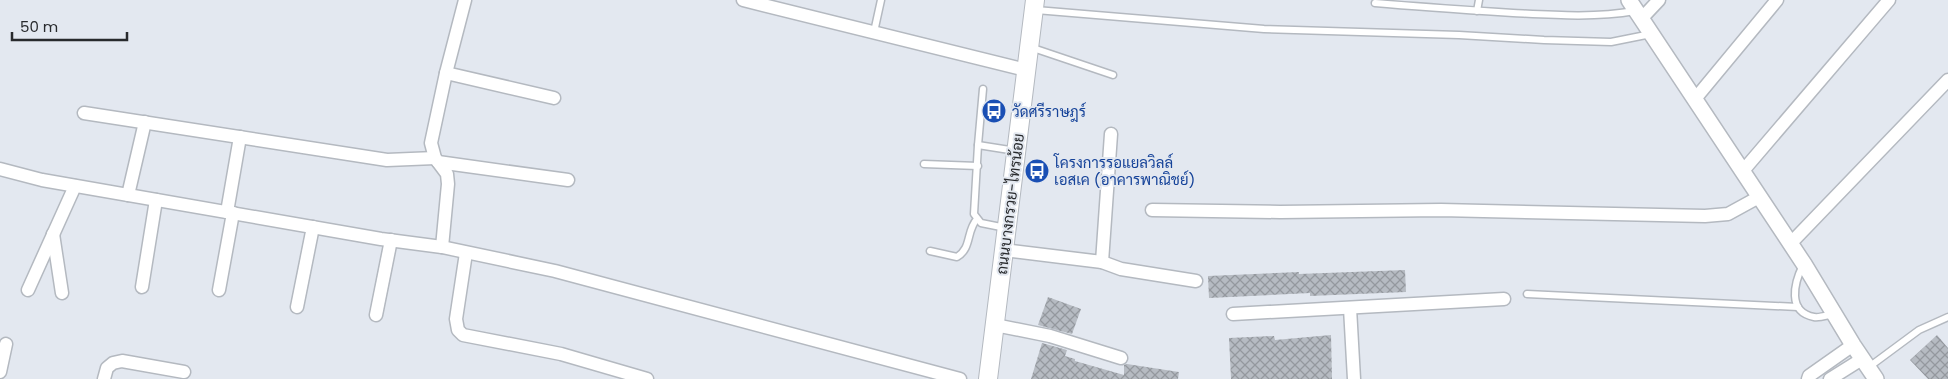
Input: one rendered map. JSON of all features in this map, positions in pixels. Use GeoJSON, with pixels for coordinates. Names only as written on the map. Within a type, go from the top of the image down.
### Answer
{"type":"FeatureCollection","features":[{"type":"Feature","properties":{"kind":"main road","name":"ถนนบางกรวย-ไทรน้อย"},"geometry":{"type":"LineString","coordinates":[[988,379],[1035,5]]}},
{"type":"Feature","properties":{"kind":"street"},"geometry":{"type":"LineString","coordinates":[[442,247],[448,184],[447,174],[437,160],[431,143],[464,0]]}},
{"type":"Feature","properties":{"kind":"street"},"geometry":{"type":"LineString","coordinates":[[743,0],[1026,70]]}},
{"type":"Feature","properties":{"kind":"street"},"geometry":{"type":"LineString","coordinates":[[1659,0],[1635,10],[1804,264],[1869,368],[1830,379]]}},
{"type":"Feature","properties":{"kind":"street"},"geometry":{"type":"LineString","coordinates":[[1695,99],[1778,0]]}},
{"type":"Feature","properties":{"kind":"street"},"geometry":{"type":"LineString","coordinates":[[1742,172],[1889,0]]}},
{"type":"Feature","properties":{"kind":"street"},"geometry":{"type":"LineString","coordinates":[[446,73],[554,98]]}},
{"type":"Feature","properties":{"kind":"street"},"geometry":{"type":"LineString","coordinates":[[1790,244],[1948,80]]}},
{"type":"Feature","properties":{"kind":"street"},"geometry":{"type":"LineString","coordinates":[[84,112],[387,160],[437,160],[568,180]]}},
{"type":"Feature","properties":{"kind":"street"},"geometry":{"type":"LineString","coordinates":[[128,195],[145,122]]}},
{"type":"Feature","properties":{"kind":"street"},"geometry":{"type":"LineString","coordinates":[[1102,262],[1111,134]]}},
{"type":"Feature","properties":{"kind":"street"},"geometry":{"type":"LineString","coordinates":[[218,290],[240,137]]}},
{"type":"Feature","properties":{"kind":"street"},"geometry":{"type":"LineString","coordinates":[[0,168],[42,180],[313,227],[442,247],[555,271],[960,379]]}},
{"type":"Feature","properties":{"kind":"street"},"geometry":{"type":"LineString","coordinates":[[28,290],[75,186]]}},
{"type":"Feature","properties":{"kind":"street"},"geometry":{"type":"LineString","coordinates":[[1152,210],[1280,212],[1441,210],[1705,216],[1728,214],[1759,197]]}},
{"type":"Feature","properties":{"kind":"street"},"geometry":{"type":"LineString","coordinates":[[142,287],[156,200]]}},
{"type":"Feature","properties":{"kind":"street"},"geometry":{"type":"LineString","coordinates":[[296,308],[313,227]]}},
{"type":"Feature","properties":{"kind":"street"},"geometry":{"type":"LineString","coordinates":[[53,234],[62,293]]}},
{"type":"Feature","properties":{"kind":"street"},"geometry":{"type":"LineString","coordinates":[[376,315],[391,240]]}},
{"type":"Feature","properties":{"kind":"street"},"geometry":{"type":"LineString","coordinates":[[1004,250],[1102,262],[1121,269],[1196,281]]}},
{"type":"Feature","properties":{"kind":"street"},"geometry":{"type":"LineString","coordinates":[[466,252],[456,319],[458,330],[463,335],[561,354],[648,379]]}},
{"type":"Feature","properties":{"kind":"street"},"geometry":{"type":"LineString","coordinates":[[1233,314],[1504,299]]}},
{"type":"Feature","properties":{"kind":"street"},"geometry":{"type":"LineString","coordinates":[[1350,308],[1354,379]]}},
{"type":"Feature","properties":{"kind":"street"},"geometry":{"type":"LineString","coordinates":[[995,324],[1050,336],[1121,358]]}},
{"type":"Feature","properties":{"kind":"street"},"geometry":{"type":"LineString","coordinates":[[0,372],[6,344]]}},
{"type":"Feature","properties":{"kind":"street"},"geometry":{"type":"LineString","coordinates":[[1808,379],[1809,376],[1853,345]]}},
{"type":"Feature","properties":{"kind":"street"},"geometry":{"type":"LineString","coordinates":[[104,379],[107,368],[113,363],[122,361],[184,372]]}},
{"type":"Feature","properties":{"kind":"lane"},"geometry":{"type":"LineString","coordinates":[[874,32],[881,0]]}},
{"type":"Feature","properties":{"kind":"lane"},"geometry":{"type":"LineString","coordinates":[[1477,11],[1479,0]]}},
{"type":"Feature","properties":{"kind":"lane"},"geometry":{"type":"LineString","coordinates":[[1375,3],[1477,11],[1587,15],[1610,15],[1635,10]]}},
{"type":"Feature","properties":{"kind":"lane"},"geometry":{"type":"LineString","coordinates":[[1035,5],[1264,29],[1610,42],[1651,34]]}},
{"type":"Feature","properties":{"kind":"lane"},"geometry":{"type":"LineString","coordinates":[[1029,46],[1113,75]]}},
{"type":"Feature","properties":{"kind":"lane"},"geometry":{"type":"LineString","coordinates":[[983,89],[974,214],[981,223],[1007,228]]}},
{"type":"Feature","properties":{"kind":"lane"},"geometry":{"type":"LineString","coordinates":[[978,145],[1016,151]]}},
{"type":"Feature","properties":{"kind":"lane"},"geometry":{"type":"LineString","coordinates":[[924,164],[978,166]]}},
{"type":"Feature","properties":{"kind":"lane"},"geometry":{"type":"LineString","coordinates":[[930,250],[957,256],[962,254],[966,250],[971,224],[977,219]]}},
{"type":"Feature","properties":{"kind":"lane"},"geometry":{"type":"LineString","coordinates":[[1804,264],[1797,278],[1795,289],[1798,307],[1804,314],[1816,318],[1834,314]]}},
{"type":"Feature","properties":{"kind":"lane"},"geometry":{"type":"LineString","coordinates":[[1527,294],[1798,307]]}},
{"type":"Feature","properties":{"kind":"lane"},"geometry":{"type":"LineString","coordinates":[[1869,368],[1919,330],[1948,317]]}},
{"type":"Feature","properties":{"kind":"building"},"geometry":{"type":"Polygon","coordinates":[[[1405,270],[1406,292],[1310,296],[1310,293],[1209,298],[1208,276],[1405,270]]]}},
{"type":"Feature","properties":{"kind":"building"},"geometry":{"type":"Polygon","coordinates":[[[1048,297],[1081,309],[1072,334],[1038,325],[1048,297]]]}},
{"type":"Feature","properties":{"kind":"building"},"geometry":{"type":"Polygon","coordinates":[[[1331,335],[1332,379],[1231,379],[1229,338],[1274,336],[1275,340],[1331,335]]]}},
{"type":"Feature","properties":{"kind":"building"},"geometry":{"type":"Polygon","coordinates":[[[1937,335],[1948,348],[1948,379],[1928,379],[1910,360],[1937,335]]]}},
{"type":"Feature","properties":{"kind":"building"},"geometry":{"type":"Polygon","coordinates":[[[1042,343],[1067,350],[1065,356],[1075,359],[1075,361],[1124,375],[1124,365],[1127,364],[1179,372],[1178,379],[1031,379],[1042,343]]]}},
{"type":"Feature","properties":{"kind":"place","name":"วัดศรีราษฎร์"},"geometry":{"type":"Point","coordinates":[994,111]}},
{"type":"Feature","properties":{"kind":"place","name":"โครงการรอแยลวิลล์ เอสเค (อาคารพาณิชย์)"},"geometry":{"type":"Point","coordinates":[1037,171]}}]}
